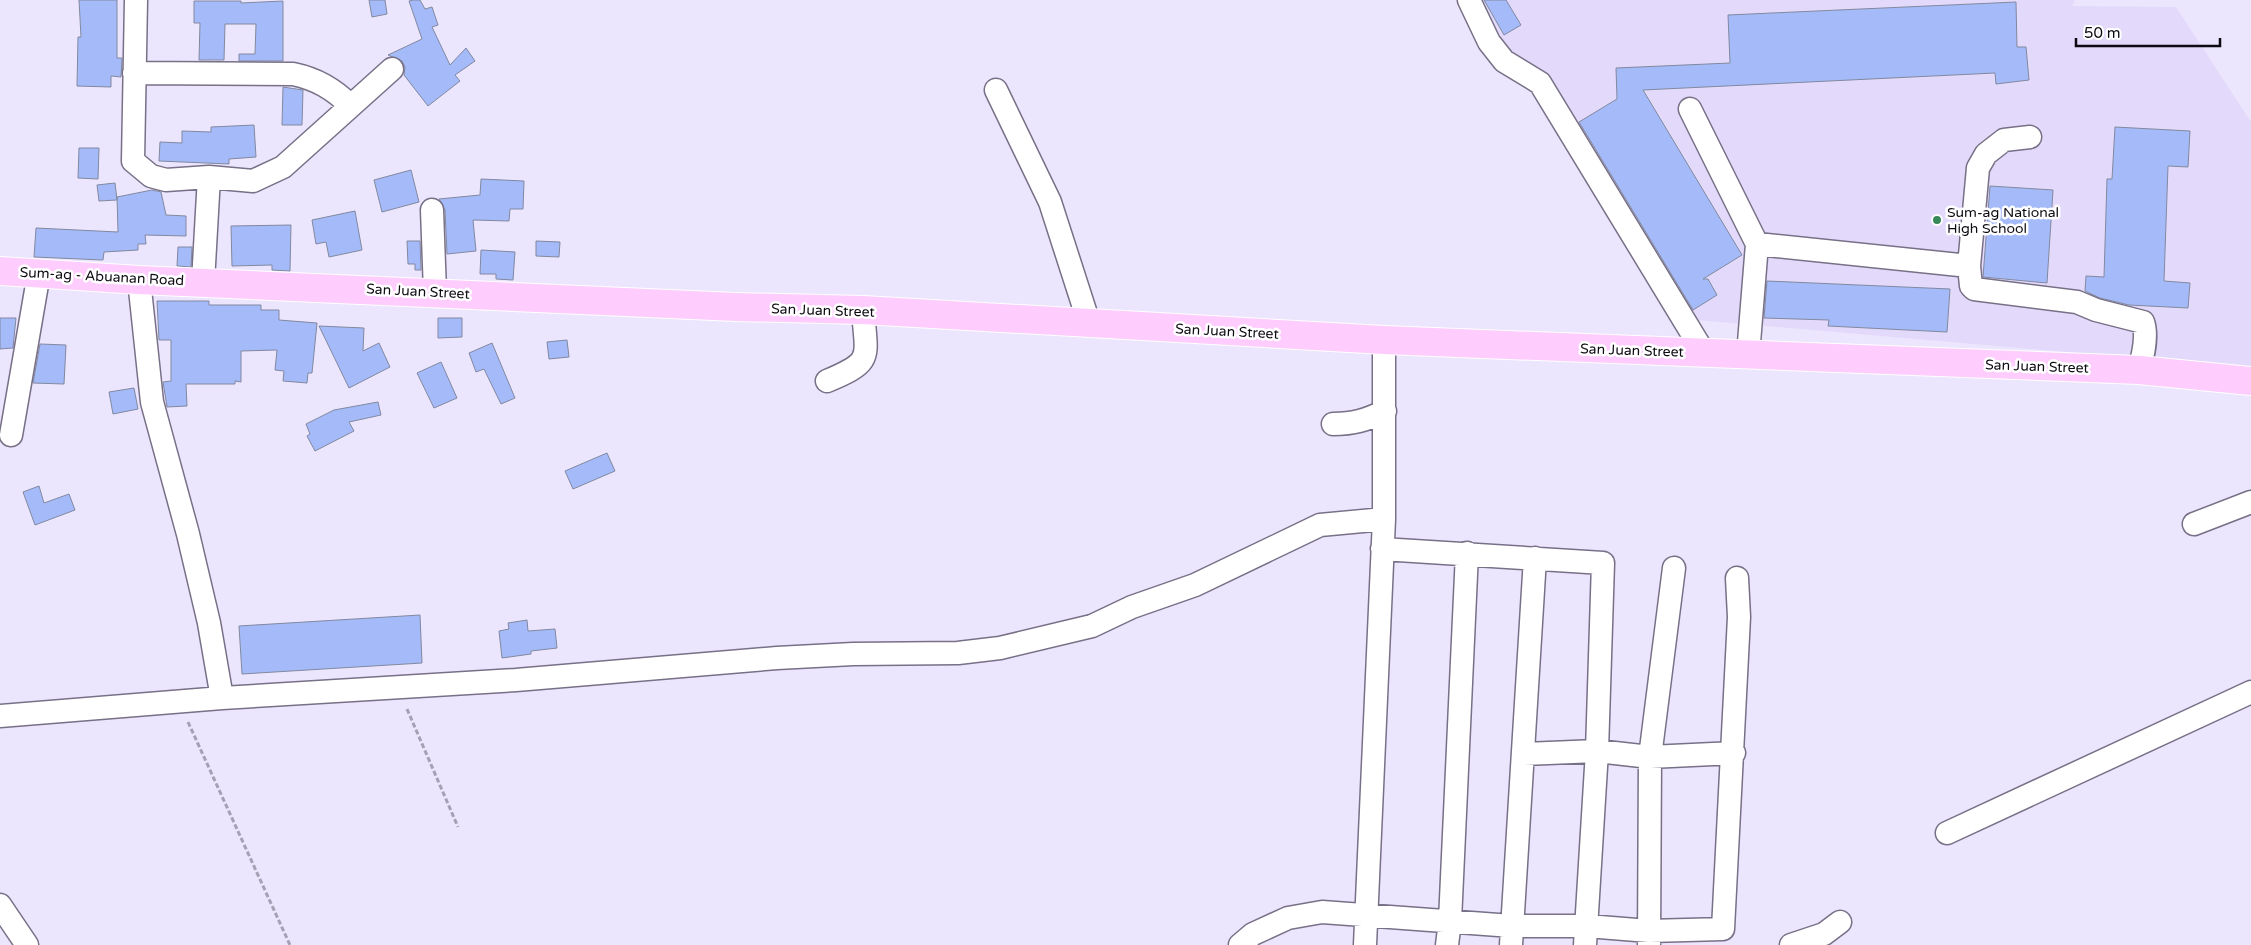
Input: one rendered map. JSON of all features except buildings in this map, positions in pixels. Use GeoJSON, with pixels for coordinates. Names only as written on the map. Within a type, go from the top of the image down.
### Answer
{"type":"FeatureCollection","features":[{"type":"Feature","properties":{"kind":"main road","name":"Sum-ag - Abuanan Road"},"geometry":{"type":"LineString","coordinates":[[0,271],[203,282]]}},
{"type":"Feature","properties":{"kind":"main road","name":"San Juan Street"},"geometry":{"type":"LineString","coordinates":[[203,282],[736,307],[863,310],[1384,340],[2140,370],[2251,382]]}},
{"type":"Feature","properties":{"kind":"street"},"geometry":{"type":"LineString","coordinates":[[136,0],[133,161],[151,176],[166,180],[209,177],[253,181],[283,167],[350,105],[392,70]]}},
{"type":"Feature","properties":{"kind":"street"},"geometry":{"type":"LineString","coordinates":[[1469,0],[1488,42],[1504,61],[1540,83],[1704,353]]}},
{"type":"Feature","properties":{"kind":"street"},"geometry":{"type":"LineString","coordinates":[[134,73],[294,74],[312,78],[333,89],[350,105]]}},
{"type":"Feature","properties":{"kind":"street"},"geometry":{"type":"LineString","coordinates":[[996,90],[1050,202],[1088,323]]}},
{"type":"Feature","properties":{"kind":"street"},"geometry":{"type":"LineString","coordinates":[[1690,109],[1758,244],[1748,354]]}},
{"type":"Feature","properties":{"kind":"street"},"geometry":{"type":"LineString","coordinates":[[2030,137],[2004,140],[1986,154],[1978,168],[1969,283],[1974,289],[2076,302],[2096,310],[2143,322],[2145,327],[2144,354],[2140,370]]}},
{"type":"Feature","properties":{"kind":"street"},"geometry":{"type":"LineString","coordinates":[[203,282],[209,177]]}},
{"type":"Feature","properties":{"kind":"street"},"geometry":{"type":"LineString","coordinates":[[432,210],[435,292]]}},
{"type":"Feature","properties":{"kind":"street"},"geometry":{"type":"LineString","coordinates":[[1758,244],[1969,266]]}},
{"type":"Feature","properties":{"kind":"street"},"geometry":{"type":"LineString","coordinates":[[10,435],[39,273]]}},
{"type":"Feature","properties":{"kind":"street"},"geometry":{"type":"LineString","coordinates":[[139,280],[152,402],[205,606],[222,698]]}},
{"type":"Feature","properties":{"kind":"street"},"geometry":{"type":"LineString","coordinates":[[827,381],[860,365],[866,356],[863,310]]}},
{"type":"Feature","properties":{"kind":"street"},"geometry":{"type":"LineString","coordinates":[[1365,945],[1384,519],[1384,340]]}},
{"type":"Feature","properties":{"kind":"street"},"geometry":{"type":"LineString","coordinates":[[1333,424],[1352,424],[1385,411]]}},
{"type":"Feature","properties":{"kind":"street"},"geometry":{"type":"LineString","coordinates":[[2194,524],[2251,502]]}},
{"type":"Feature","properties":{"kind":"street"},"geometry":{"type":"LineString","coordinates":[[0,716],[222,698],[516,680],[786,658],[853,654],[958,653],[1000,648],[1092,626],[1132,607],[1195,585],[1320,525],[1384,519]]}},
{"type":"Feature","properties":{"kind":"street"},"geometry":{"type":"LineString","coordinates":[[1382,549],[1603,563],[1597,751],[1586,935]]}},
{"type":"Feature","properties":{"kind":"street"},"geometry":{"type":"LineString","coordinates":[[1447,945],[1450,921],[1467,553]]}},
{"type":"Feature","properties":{"kind":"street"},"geometry":{"type":"LineString","coordinates":[[1512,936],[1535,558]]}},
{"type":"Feature","properties":{"kind":"street"},"geometry":{"type":"LineString","coordinates":[[1649,938],[1650,757],[1674,568]]}},
{"type":"Feature","properties":{"kind":"street"},"geometry":{"type":"LineString","coordinates":[[1240,945],[1253,934],[1288,918],[1322,912],[1450,921],[1512,936],[1726,937],[1739,617],[1737,578]]}},
{"type":"Feature","properties":{"kind":"street"},"geometry":{"type":"LineString","coordinates":[[1947,833],[2251,692]]}},
{"type":"Feature","properties":{"kind":"street"},"geometry":{"type":"LineString","coordinates":[[1524,754],[1597,751],[1650,757],[1734,753]]}},
{"type":"Feature","properties":{"kind":"street"},"geometry":{"type":"LineString","coordinates":[[0,905],[26,945]]}},
{"type":"Feature","properties":{"kind":"street"},"geometry":{"type":"LineString","coordinates":[[1791,945],[1824,934],[1840,922]]}},
{"type":"Feature","properties":{"kind":"path"},"geometry":{"type":"LineString","coordinates":[[407,709],[458,827]]}},
{"type":"Feature","properties":{"kind":"path"},"geometry":{"type":"LineString","coordinates":[[188,722],[290,945]]}},
{"type":"Feature","properties":{"kind":"shaded area","name":"Sum-ag National High School"},"geometry":{"type":"Polygon","coordinates":[[[1472,0],[2075,0],[2072,6],[2176,7],[2251,122],[2251,368],[1685,319],[1527,64],[1497,45],[1472,0]]]}},
{"type":"Feature","properties":{"kind":"place","name":"Sum-ag National High School"},"geometry":{"type":"Point","coordinates":[1937,220]}}]}
